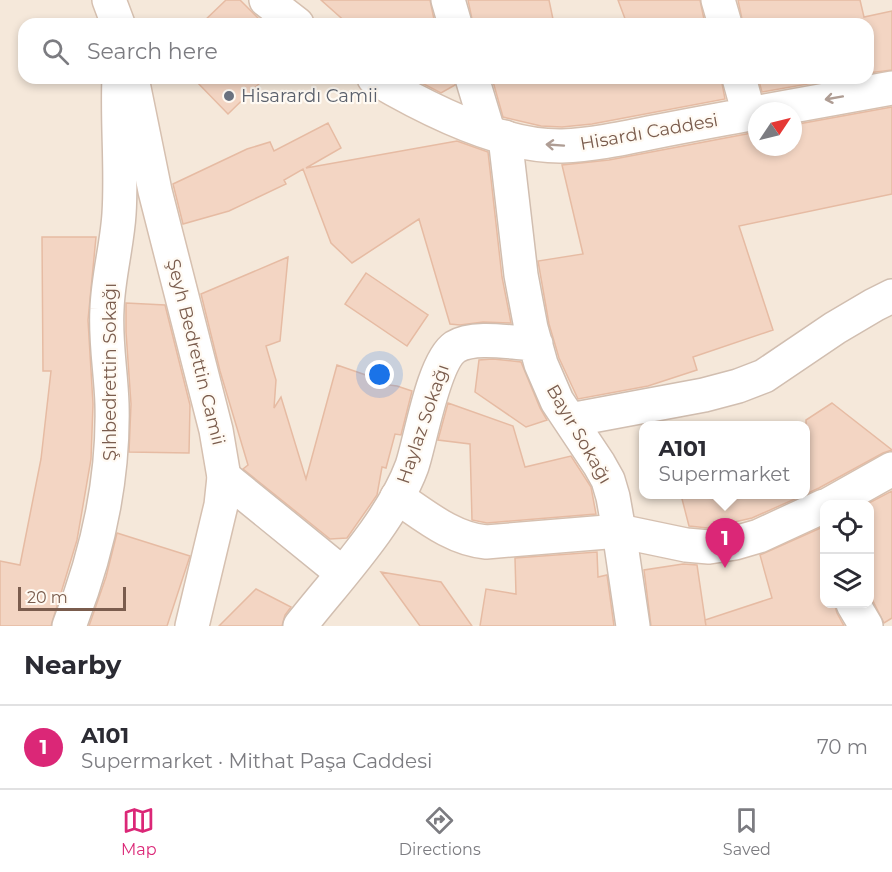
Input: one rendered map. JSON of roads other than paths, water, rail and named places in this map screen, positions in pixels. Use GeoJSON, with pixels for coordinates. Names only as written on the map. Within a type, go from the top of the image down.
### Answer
{"type":"FeatureCollection","features":[{"type":"Feature","properties":{"kind":"street"},"geometry":{"type":"LineString","coordinates":[[109,0],[116,18]]}},
{"type":"Feature","properties":{"kind":"street"},"geometry":{"type":"LineString","coordinates":[[266,0],[289,18]]}},
{"type":"Feature","properties":{"kind":"street"},"geometry":{"type":"LineString","coordinates":[[448,0],[453,18]]}},
{"type":"Feature","properties":{"kind":"street"},"geometry":{"type":"LineString","coordinates":[[718,0],[723,18]]}},
{"type":"Feature","properties":{"kind":"street","name":"Şıhbedrettin Sokağı"},"geometry":{"type":"LineString","coordinates":[[69,626],[102,521],[110,477],[112,403],[106,310],[119,214],[119,84]]}},
{"type":"Feature","properties":{"kind":"street","name":"Şeyh Bedrettin Camii"},"geometry":{"type":"LineString","coordinates":[[133,84],[155,191],[216,430],[224,477],[222,505],[192,626]]}},
{"type":"Feature","properties":{"kind":"street","name":"Hisardı Caddesi"},"geometry":{"type":"LineString","coordinates":[[384,84],[410,99],[496,134],[561,146],[587,144],[748,114]]}},
{"type":"Feature","properties":{"kind":"street","name":"Bayır Sokağı"},"geometry":{"type":"LineString","coordinates":[[475,84],[496,134],[521,275],[541,364],[557,401],[608,480],[613,497],[633,626]]}},
{"type":"Feature","properties":{"kind":"street"},"geometry":{"type":"LineString","coordinates":[[742,84],[752,102]]}},
{"type":"Feature","properties":{"kind":"street","name":"Hisardı Caddesi"},"geometry":{"type":"LineString","coordinates":[[802,104],[892,88]]}},
{"type":"Feature","properties":{"kind":"street"},"geometry":{"type":"LineString","coordinates":[[570,420],[704,395],[764,376],[836,328],[892,296]]}},
{"type":"Feature","properties":{"kind":"street","name":"Haylaz Sokağı"},"geometry":{"type":"LineString","coordinates":[[300,626],[381,522],[396,497],[412,465],[436,379],[445,358],[453,348],[466,342],[476,341],[536,344]]}},
{"type":"Feature","properties":{"kind":"street"},"geometry":{"type":"LineString","coordinates":[[224,477],[342,573]]}},
{"type":"Feature","properties":{"kind":"street"},"geometry":{"type":"LineString","coordinates":[[838,500],[876,485]]}},
{"type":"Feature","properties":{"kind":"street"},"geometry":{"type":"LineString","coordinates":[[396,497],[445,529],[474,541],[486,542],[619,531],[686,545],[709,547],[759,536],[820,508]]}},
{"type":"Feature","properties":{"kind":"street"},"geometry":{"type":"LineString","coordinates":[[856,608],[866,626]]}},
{"type":"Feature","properties":{"kind":"place","name":"Hisarardı Camii"},"geometry":{"type":"Point","coordinates":[229,96]}},
{"type":"Feature","properties":{"kind":"place","name":"A101"},"geometry":{"type":"Point","coordinates":[725,568]}}]}
